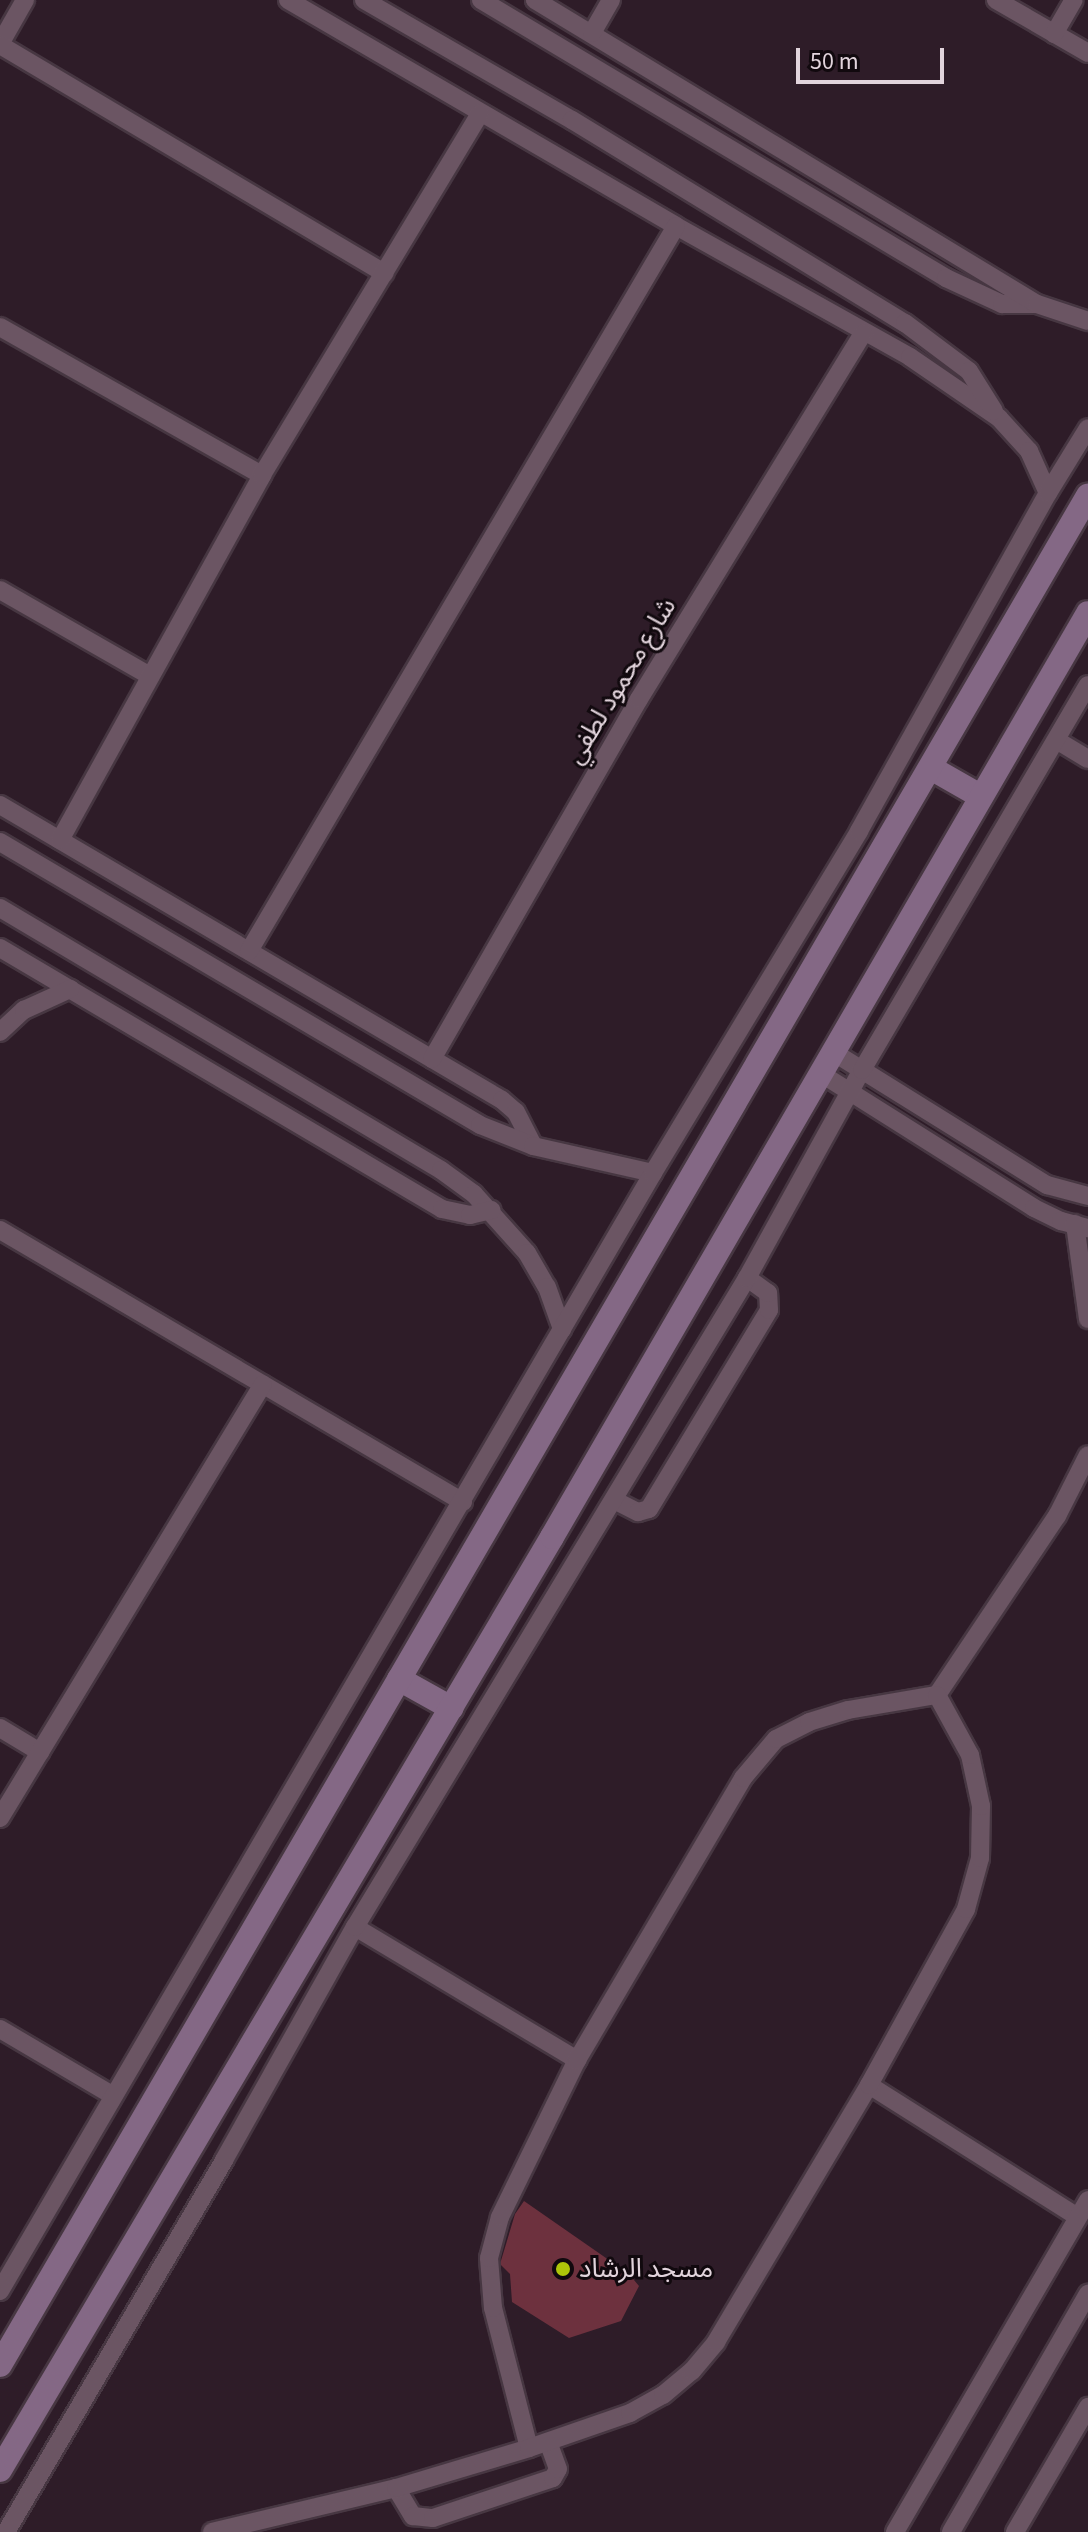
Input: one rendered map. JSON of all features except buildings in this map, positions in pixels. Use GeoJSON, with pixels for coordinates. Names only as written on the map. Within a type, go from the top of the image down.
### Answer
{"type":"FeatureCollection","features":[{"type":"Feature","properties":{"kind":"street"},"geometry":{"type":"LineString","coordinates":[[25,0],[0,45],[384,273]]}},
{"type":"Feature","properties":{"kind":"street"},"geometry":{"type":"LineString","coordinates":[[288,0],[480,114],[910,357],[999,418]]}},
{"type":"Feature","properties":{"kind":"street"},"geometry":{"type":"LineString","coordinates":[[364,0],[572,120],[905,323],[969,371],[999,418],[1029,451],[1048,493]]}},
{"type":"Feature","properties":{"kind":"street"},"geometry":{"type":"LineString","coordinates":[[481,0],[946,278],[1002,304],[1037,304]]}},
{"type":"Feature","properties":{"kind":"street"},"geometry":{"type":"LineString","coordinates":[[535,0],[1037,304],[1088,321]]}},
{"type":"Feature","properties":{"kind":"street"},"geometry":{"type":"LineString","coordinates":[[592,33],[611,0]]}},
{"type":"Feature","properties":{"kind":"street"},"geometry":{"type":"LineString","coordinates":[[996,0],[1088,53]]}},
{"type":"Feature","properties":{"kind":"street"},"geometry":{"type":"LineString","coordinates":[[1054,34],[1074,0]]}},
{"type":"Feature","properties":{"kind":"street"},"geometry":{"type":"LineString","coordinates":[[60,840],[262,475],[480,114]]}},
{"type":"Feature","properties":{"kind":"street"},"geometry":{"type":"LineString","coordinates":[[249,951],[676,226]]}},
{"type":"Feature","properties":{"kind":"street"},"geometry":{"type":"LineString","coordinates":[[0,327],[262,475]]}},
{"type":"Feature","properties":{"kind":"street","name":"شارع محمود لطفي"},"geometry":{"type":"LineString","coordinates":[[432,1059],[639,699],[863,333]]}},
{"type":"Feature","properties":{"kind":"street"},"geometry":{"type":"LineString","coordinates":[[0,2291],[653,1173],[859,831],[1048,493],[1088,428]]}},
{"type":"Feature","properties":{"kind":"street"},"geometry":{"type":"LineString","coordinates":[[0,2365],[1088,496]]}},
{"type":"Feature","properties":{"kind":"street"},"geometry":{"type":"LineString","coordinates":[[0,590],[150,676]]}},
{"type":"Feature","properties":{"kind":"street"},"geometry":{"type":"LineString","coordinates":[[0,2470],[451,1708],[1088,613]]}},
{"type":"Feature","properties":{"kind":"street"},"geometry":{"type":"LineString","coordinates":[[6,2532],[224,2160],[355,1927],[747,1278],[862,1070],[1058,741],[1088,685]]}},
{"type":"Feature","properties":{"kind":"street"},"geometry":{"type":"LineString","coordinates":[[1058,741],[1088,759]]}},
{"type":"Feature","properties":{"kind":"street"},"geometry":{"type":"LineString","coordinates":[[931,768],[980,796]]}},
{"type":"Feature","properties":{"kind":"street"},"geometry":{"type":"LineString","coordinates":[[0,805],[502,1100],[516,1112],[533,1146]]}},
{"type":"Feature","properties":{"kind":"street"},"geometry":{"type":"LineString","coordinates":[[0,842],[480,1125],[533,1146],[653,1173]]}},
{"type":"Feature","properties":{"kind":"street"},"geometry":{"type":"LineString","coordinates":[[0,908],[441,1170],[491,1210],[527,1253],[547,1287],[562,1329]]}},
{"type":"Feature","properties":{"kind":"street"},"geometry":{"type":"LineString","coordinates":[[0,948],[442,1209],[470,1215],[491,1210]]}},
{"type":"Feature","properties":{"kind":"street"},"geometry":{"type":"LineString","coordinates":[[0,1032],[24,1010],[70,989]]}},
{"type":"Feature","properties":{"kind":"street"},"geometry":{"type":"LineString","coordinates":[[833,1052],[1047,1185],[1088,1196]]}},
{"type":"Feature","properties":{"kind":"street"},"geometry":{"type":"LineString","coordinates":[[820,1073],[1034,1208],[1081,1226],[1088,1319]]}},
{"type":"Feature","properties":{"kind":"street"},"geometry":{"type":"LineString","coordinates":[[0,1230],[463,1502]]}},
{"type":"Feature","properties":{"kind":"street"},"geometry":{"type":"LineString","coordinates":[[614,1500],[638,1512],[649,1509],[761,1323],[770,1299],[747,1278]]}},
{"type":"Feature","properties":{"kind":"street"},"geometry":{"type":"LineString","coordinates":[[0,1818],[263,1384]]}},
{"type":"Feature","properties":{"kind":"street"},"geometry":{"type":"LineString","coordinates":[[529,2448],[493,2308],[489,2258],[500,2217],[577,2060],[743,1778],[776,1739],[809,1722],[848,1710],[937,1695],[1057,1516],[1087,1461]]}},
{"type":"Feature","properties":{"kind":"street"},"geometry":{"type":"LineString","coordinates":[[399,1679],[451,1708]]}},
{"type":"Feature","properties":{"kind":"street"},"geometry":{"type":"LineString","coordinates":[[212,2532],[243,2529],[396,2488],[548,2442],[630,2413],[663,2395],[692,2371],[716,2342],[869,2085],[966,1909],[980,1858],[981,1806],[970,1755],[937,1695]]}},
{"type":"Feature","properties":{"kind":"street"},"geometry":{"type":"LineString","coordinates":[[0,1728],[40,1752]]}},
{"type":"Feature","properties":{"kind":"street"},"geometry":{"type":"LineString","coordinates":[[355,1927],[577,2060]]}},
{"type":"Feature","properties":{"kind":"street"},"geometry":{"type":"LineString","coordinates":[[0,2029],[112,2095]]}},
{"type":"Feature","properties":{"kind":"street"},"geometry":{"type":"LineString","coordinates":[[869,2085],[1078,2217]]}},
{"type":"Feature","properties":{"kind":"street"},"geometry":{"type":"LineString","coordinates":[[895,2532],[1088,2200]]}},
{"type":"Feature","properties":{"kind":"street"},"geometry":{"type":"LineString","coordinates":[[951,2532],[1088,2294]]}},
{"type":"Feature","properties":{"kind":"street"},"geometry":{"type":"LineString","coordinates":[[1015,2532],[1088,2407]]}},
{"type":"Feature","properties":{"kind":"street"},"geometry":{"type":"LineString","coordinates":[[396,2488],[413,2516],[426,2520],[433,2518],[553,2478],[558,2469],[548,2442]]}},
{"type":"Feature","properties":{"kind":"place","name":"مسجد الرشاد"},"geometry":{"type":"Point","coordinates":[563,2269]}}]}
